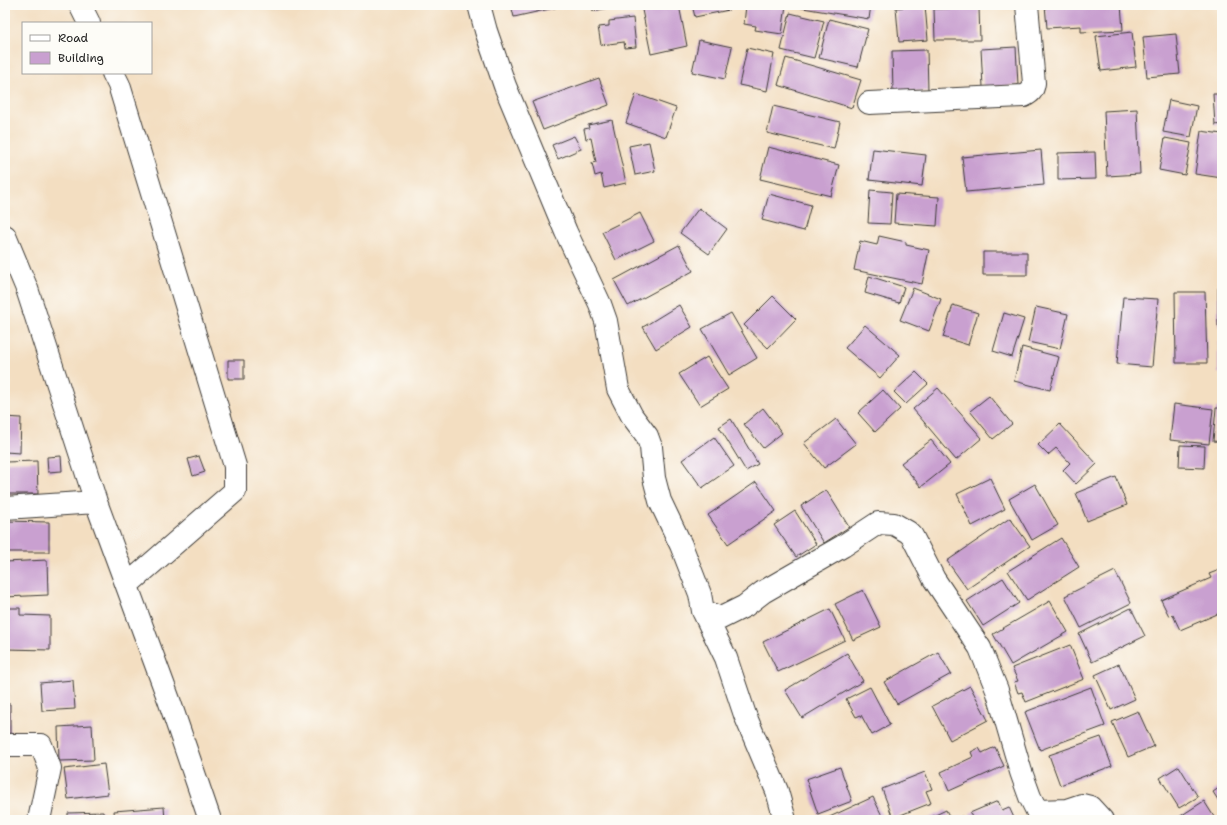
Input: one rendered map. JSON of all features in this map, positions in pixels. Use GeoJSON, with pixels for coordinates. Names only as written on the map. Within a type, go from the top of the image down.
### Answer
{"type":"FeatureCollection","features":[{"type":"Feature","properties":{"kind":"street"},"geometry":{"type":"LineString","coordinates":[[80,5],[88,22]]}},
{"type":"Feature","properties":{"kind":"street"},"geometry":{"type":"LineString","coordinates":[[479,5],[486,31],[505,86],[566,232],[600,304],[606,321],[618,389],[632,416],[647,436],[654,478],[660,501],[682,545],[700,594],[704,611],[726,658],[745,714],[777,791],[785,820]]}},
{"type":"Feature","properties":{"kind":"street"},"geometry":{"type":"LineString","coordinates":[[869,103],[1024,96],[1030,93],[1034,84],[1027,5]]}},
{"type":"Feature","properties":{"kind":"street"},"geometry":{"type":"LineString","coordinates":[[114,74],[119,85],[235,466],[235,491],[127,585]]}},
{"type":"Feature","properties":{"kind":"street"},"geometry":{"type":"LineString","coordinates":[[5,236],[26,289],[96,502],[169,700],[210,820]]}},
{"type":"Feature","properties":{"kind":"street"},"geometry":{"type":"LineString","coordinates":[[5,508],[96,502]]}},
{"type":"Feature","properties":{"kind":"street"},"geometry":{"type":"LineString","coordinates":[[704,611],[716,616],[719,619],[745,606],[763,592],[843,546],[878,523],[894,524],[912,536],[934,579],[980,648],[997,690],[1021,772],[1037,811],[1067,810],[1082,805],[1090,807],[1102,820]]}},
{"type":"Feature","properties":{"kind":"street"},"geometry":{"type":"LineString","coordinates":[[5,744],[41,744],[50,768],[39,820]]}},
{"type":"Feature","properties":{"kind":"building"},"geometry":{"type":"Polygon","coordinates":[[[511,5],[563,5],[563,6],[514,17],[511,5]]]}},
{"type":"Feature","properties":{"kind":"building"},"geometry":{"type":"Polygon","coordinates":[[[592,5],[619,5],[619,6],[593,11],[592,5]]]}},
{"type":"Feature","properties":{"kind":"building"},"geometry":{"type":"Polygon","coordinates":[[[641,5],[679,5],[687,46],[651,54],[641,5]]]}},
{"type":"Feature","properties":{"kind":"building"},"geometry":{"type":"Polygon","coordinates":[[[692,5],[728,5],[729,10],[695,17],[692,5]]]}},
{"type":"Feature","properties":{"kind":"building"},"geometry":{"type":"Polygon","coordinates":[[[746,5],[786,5],[782,34],[755,30],[756,26],[744,24],[746,5]]]}},
{"type":"Feature","properties":{"kind":"building"},"geometry":{"type":"Polygon","coordinates":[[[798,5],[871,5],[869,19],[797,7],[798,5]]]}},
{"type":"Feature","properties":{"kind":"building"},"geometry":{"type":"Polygon","coordinates":[[[925,5],[928,40],[899,42],[896,8],[925,5]]]}},
{"type":"Feature","properties":{"kind":"building"},"geometry":{"type":"Polygon","coordinates":[[[1045,5],[1121,5],[1123,30],[1081,32],[1081,26],[1047,28],[1045,5]]]}},
{"type":"Feature","properties":{"kind":"building"},"geometry":{"type":"Polygon","coordinates":[[[979,8],[980,40],[935,40],[934,9],[979,8]]]}},
{"type":"Feature","properties":{"kind":"building"},"geometry":{"type":"Polygon","coordinates":[[[790,13],[824,21],[814,58],[781,50],[790,13]]]}},
{"type":"Feature","properties":{"kind":"building"},"geometry":{"type":"Polygon","coordinates":[[[633,18],[636,47],[625,48],[624,42],[601,45],[598,27],[609,26],[609,21],[633,18]]]}},
{"type":"Feature","properties":{"kind":"building"},"geometry":{"type":"Polygon","coordinates":[[[829,19],[868,29],[858,67],[819,58],[829,19]]]}},
{"type":"Feature","properties":{"kind":"building"},"geometry":{"type":"Polygon","coordinates":[[[1132,32],[1136,67],[1101,71],[1096,36],[1132,32]]]}},
{"type":"Feature","properties":{"kind":"building"},"geometry":{"type":"Polygon","coordinates":[[[1176,34],[1180,74],[1147,77],[1143,37],[1176,34]]]}},
{"type":"Feature","properties":{"kind":"building"},"geometry":{"type":"Polygon","coordinates":[[[699,40],[732,47],[725,79],[692,72],[699,40]]]}},
{"type":"Feature","properties":{"kind":"building"},"geometry":{"type":"Polygon","coordinates":[[[1016,47],[1018,85],[983,87],[981,49],[1016,47]]]}},
{"type":"Feature","properties":{"kind":"building"},"geometry":{"type":"Polygon","coordinates":[[[747,48],[774,54],[767,91],[739,85],[747,48]]]}},
{"type":"Feature","properties":{"kind":"building"},"geometry":{"type":"Polygon","coordinates":[[[927,50],[928,91],[893,92],[892,51],[927,50]]]}},
{"type":"Feature","properties":{"kind":"building"},"geometry":{"type":"Polygon","coordinates":[[[786,58],[861,80],[852,108],[778,85],[786,58]]]}},
{"type":"Feature","properties":{"kind":"building"},"geometry":{"type":"Polygon","coordinates":[[[599,78],[609,105],[543,130],[532,102],[599,78]]]}},
{"type":"Feature","properties":{"kind":"building"},"geometry":{"type":"Polygon","coordinates":[[[636,94],[676,108],[666,137],[626,123],[636,94]]]}},
{"type":"Feature","properties":{"kind":"building"},"geometry":{"type":"Polygon","coordinates":[[[1213,94],[1222,94],[1222,124],[1215,125],[1213,94]]]}},
{"type":"Feature","properties":{"kind":"building"},"geometry":{"type":"Polygon","coordinates":[[[1169,100],[1197,106],[1191,137],[1163,132],[1169,100]]]}},
{"type":"Feature","properties":{"kind":"building"},"geometry":{"type":"Polygon","coordinates":[[[773,106],[840,122],[834,149],[767,133],[773,106]]]}},
{"type":"Feature","properties":{"kind":"building"},"geometry":{"type":"Polygon","coordinates":[[[1137,109],[1140,174],[1107,176],[1104,111],[1137,109]]]}},
{"type":"Feature","properties":{"kind":"building"},"geometry":{"type":"Polygon","coordinates":[[[612,120],[626,183],[604,188],[601,174],[595,176],[592,163],[596,162],[591,138],[586,139],[584,129],[589,128],[588,125],[612,120]]]}},
{"type":"Feature","properties":{"kind":"building"},"geometry":{"type":"Polygon","coordinates":[[[1201,131],[1222,134],[1222,178],[1195,174],[1201,131]]]}},
{"type":"Feature","properties":{"kind":"building"},"geometry":{"type":"Polygon","coordinates":[[[574,136],[581,149],[558,159],[552,145],[574,136]]]}},
{"type":"Feature","properties":{"kind":"building"},"geometry":{"type":"Polygon","coordinates":[[[1165,138],[1191,143],[1185,175],[1159,170],[1165,138]]]}},
{"type":"Feature","properties":{"kind":"building"},"geometry":{"type":"Polygon","coordinates":[[[649,142],[655,171],[635,175],[629,146],[649,142]]]}},
{"type":"Feature","properties":{"kind":"building"},"geometry":{"type":"Polygon","coordinates":[[[768,147],[839,165],[831,196],[760,179],[768,147]]]}},
{"type":"Feature","properties":{"kind":"building"},"geometry":{"type":"Polygon","coordinates":[[[873,149],[926,155],[922,186],[869,180],[873,149]]]}},
{"type":"Feature","properties":{"kind":"building"},"geometry":{"type":"Polygon","coordinates":[[[1041,150],[1044,185],[966,192],[962,157],[1041,150]]]}},
{"type":"Feature","properties":{"kind":"building"},"geometry":{"type":"Polygon","coordinates":[[[1095,152],[1096,179],[1058,180],[1058,153],[1095,152]]]}},
{"type":"Feature","properties":{"kind":"building"},"geometry":{"type":"Polygon","coordinates":[[[870,190],[892,192],[890,224],[868,223],[870,190]]]}},
{"type":"Feature","properties":{"kind":"building"},"geometry":{"type":"Polygon","coordinates":[[[769,194],[811,205],[804,231],[762,220],[769,194]]]}},
{"type":"Feature","properties":{"kind":"building"},"geometry":{"type":"Polygon","coordinates":[[[896,194],[939,197],[937,226],[894,223],[896,194]]]}},
{"type":"Feature","properties":{"kind":"building"},"geometry":{"type":"Polygon","coordinates":[[[699,208],[727,229],[709,254],[680,233],[699,208]]]}},
{"type":"Feature","properties":{"kind":"building"},"geometry":{"type":"Polygon","coordinates":[[[640,213],[654,241],[616,260],[602,232],[640,213]]]}},
{"type":"Feature","properties":{"kind":"building"},"geometry":{"type":"Polygon","coordinates":[[[879,236],[906,242],[906,245],[929,250],[922,284],[854,270],[860,241],[877,245],[879,236]]]}},
{"type":"Feature","properties":{"kind":"building"},"geometry":{"type":"Polygon","coordinates":[[[679,245],[693,271],[628,306],[614,280],[679,245]]]}},
{"type":"Feature","properties":{"kind":"building"},"geometry":{"type":"Polygon","coordinates":[[[983,252],[1027,252],[1027,275],[983,275],[983,252]]]}},
{"type":"Feature","properties":{"kind":"building"},"geometry":{"type":"Polygon","coordinates":[[[869,276],[904,287],[899,303],[865,293],[869,276]]]}},
{"type":"Feature","properties":{"kind":"building"},"geometry":{"type":"Polygon","coordinates":[[[913,288],[941,299],[929,331],[900,320],[913,288]]]}},
{"type":"Feature","properties":{"kind":"building"},"geometry":{"type":"Polygon","coordinates":[[[1218,288],[1222,288],[1222,326],[1218,326],[1218,288]]]}},
{"type":"Feature","properties":{"kind":"building"},"geometry":{"type":"Polygon","coordinates":[[[1175,292],[1205,292],[1207,363],[1176,363],[1175,292]]]}},
{"type":"Feature","properties":{"kind":"building"},"geometry":{"type":"Polygon","coordinates":[[[773,296],[796,319],[768,348],[744,325],[773,296]]]}},
{"type":"Feature","properties":{"kind":"building"},"geometry":{"type":"Polygon","coordinates":[[[1123,297],[1158,299],[1152,367],[1117,364],[1123,297]]]}},
{"type":"Feature","properties":{"kind":"building"},"geometry":{"type":"Polygon","coordinates":[[[679,305],[692,327],[656,349],[643,327],[679,305]]]}},
{"type":"Feature","properties":{"kind":"building"},"geometry":{"type":"Polygon","coordinates":[[[953,305],[978,313],[968,345],[943,337],[953,305]]]}},
{"type":"Feature","properties":{"kind":"building"},"geometry":{"type":"Polygon","coordinates":[[[1036,307],[1068,314],[1060,349],[1028,342],[1036,307]]]}},
{"type":"Feature","properties":{"kind":"building"},"geometry":{"type":"Polygon","coordinates":[[[731,313],[757,358],[729,375],[702,329],[731,313]]]}},
{"type":"Feature","properties":{"kind":"building"},"geometry":{"type":"Polygon","coordinates":[[[1004,313],[1024,319],[1012,357],[993,351],[1004,313]]]}},
{"type":"Feature","properties":{"kind":"building"},"geometry":{"type":"Polygon","coordinates":[[[865,325],[900,355],[880,378],[845,348],[865,325]]]}},
{"type":"Feature","properties":{"kind":"building"},"geometry":{"type":"Polygon","coordinates":[[[1218,343],[1222,343],[1222,373],[1218,373],[1218,343]]]}},
{"type":"Feature","properties":{"kind":"building"},"geometry":{"type":"Polygon","coordinates":[[[1022,347],[1059,357],[1050,390],[1014,381],[1022,347]]]}},
{"type":"Feature","properties":{"kind":"building"},"geometry":{"type":"Polygon","coordinates":[[[707,357],[728,389],[700,406],[679,374],[707,357]]]}},
{"type":"Feature","properties":{"kind":"building"},"geometry":{"type":"Polygon","coordinates":[[[228,360],[244,360],[244,379],[228,379],[228,360]]]}},
{"type":"Feature","properties":{"kind":"building"},"geometry":{"type":"Polygon","coordinates":[[[916,372],[928,384],[906,404],[894,392],[916,372]]]}},
{"type":"Feature","properties":{"kind":"building"},"geometry":{"type":"Polygon","coordinates":[[[938,388],[982,438],[956,460],[913,409],[938,388]]]}},
{"type":"Feature","properties":{"kind":"building"},"geometry":{"type":"Polygon","coordinates":[[[883,390],[900,409],[875,432],[858,413],[883,390]]]}},
{"type":"Feature","properties":{"kind":"building"},"geometry":{"type":"Polygon","coordinates":[[[989,396],[1012,424],[993,439],[970,411],[989,396]]]}},
{"type":"Feature","properties":{"kind":"building"},"geometry":{"type":"Polygon","coordinates":[[[1174,404],[1213,409],[1209,444],[1170,440],[1174,404]]]}},
{"type":"Feature","properties":{"kind":"building"},"geometry":{"type":"Polygon","coordinates":[[[763,408],[782,433],[763,448],[744,424],[763,408]]]}},
{"type":"Feature","properties":{"kind":"building"},"geometry":{"type":"Polygon","coordinates":[[[1216,408],[1222,408],[1222,442],[1213,441],[1216,408]]]}},
{"type":"Feature","properties":{"kind":"building"},"geometry":{"type":"Polygon","coordinates":[[[5,417],[21,418],[20,453],[5,452],[5,417]]]}},
{"type":"Feature","properties":{"kind":"building"},"geometry":{"type":"Polygon","coordinates":[[[731,419],[758,464],[746,471],[719,427],[731,419]]]}},
{"type":"Feature","properties":{"kind":"building"},"geometry":{"type":"Polygon","coordinates":[[[836,419],[856,444],[824,468],[804,443],[836,419]]]}},
{"type":"Feature","properties":{"kind":"building"},"geometry":{"type":"Polygon","coordinates":[[[1060,424],[1097,464],[1076,484],[1063,470],[1070,463],[1056,448],[1048,455],[1038,445],[1060,424]]]}},
{"type":"Feature","properties":{"kind":"building"},"geometry":{"type":"Polygon","coordinates":[[[714,437],[734,466],[702,488],[682,460],[714,437]]]}},
{"type":"Feature","properties":{"kind":"building"},"geometry":{"type":"Polygon","coordinates":[[[931,440],[950,464],[921,487],[901,463],[931,440]]]}},
{"type":"Feature","properties":{"kind":"building"},"geometry":{"type":"Polygon","coordinates":[[[1180,445],[1205,446],[1204,468],[1179,467],[1180,445]]]}},
{"type":"Feature","properties":{"kind":"building"},"geometry":{"type":"Polygon","coordinates":[[[61,456],[62,471],[48,472],[47,457],[61,456]]]}},
{"type":"Feature","properties":{"kind":"building"},"geometry":{"type":"Polygon","coordinates":[[[199,456],[205,472],[193,476],[188,459],[199,456]]]}},
{"type":"Feature","properties":{"kind":"building"},"geometry":{"type":"Polygon","coordinates":[[[37,461],[38,494],[5,494],[5,462],[37,461]]]}},
{"type":"Feature","properties":{"kind":"building"},"geometry":{"type":"Polygon","coordinates":[[[1116,477],[1127,505],[1087,521],[1076,493],[1116,477]]]}},
{"type":"Feature","properties":{"kind":"building"},"geometry":{"type":"Polygon","coordinates":[[[990,478],[1005,509],[972,526],[957,494],[990,478]]]}},
{"type":"Feature","properties":{"kind":"building"},"geometry":{"type":"Polygon","coordinates":[[[756,482],[776,511],[728,544],[708,515],[756,482]]]}},
{"type":"Feature","properties":{"kind":"building"},"geometry":{"type":"Polygon","coordinates":[[[1035,484],[1058,525],[1032,540],[1009,499],[1035,484]]]}},
{"type":"Feature","properties":{"kind":"building"},"geometry":{"type":"Polygon","coordinates":[[[826,490],[849,527],[824,543],[801,506],[826,490]]]}},
{"type":"Feature","properties":{"kind":"building"},"geometry":{"type":"Polygon","coordinates":[[[795,511],[816,544],[796,557],[774,525],[795,511]]]}},
{"type":"Feature","properties":{"kind":"building"},"geometry":{"type":"Polygon","coordinates":[[[1010,518],[1030,546],[967,589],[947,561],[1010,518]]]}},
{"type":"Feature","properties":{"kind":"building"},"geometry":{"type":"Polygon","coordinates":[[[5,521],[49,522],[49,552],[5,552],[5,521]]]}},
{"type":"Feature","properties":{"kind":"building"},"geometry":{"type":"Polygon","coordinates":[[[1061,538],[1079,567],[1027,600],[1008,571],[1061,538]]]}},
{"type":"Feature","properties":{"kind":"building"},"geometry":{"type":"Polygon","coordinates":[[[47,560],[48,595],[5,597],[5,562],[47,560]]]}},
{"type":"Feature","properties":{"kind":"building"},"geometry":{"type":"Polygon","coordinates":[[[1222,569],[1222,612],[1180,630],[1173,615],[1169,616],[1161,600],[1211,578],[1209,574],[1222,569]]]}},
{"type":"Feature","properties":{"kind":"building"},"geometry":{"type":"Polygon","coordinates":[[[1115,571],[1131,603],[1081,628],[1065,596],[1115,571]]]}},
{"type":"Feature","properties":{"kind":"building"},"geometry":{"type":"Polygon","coordinates":[[[1003,578],[1019,603],[983,626],[967,601],[1003,578]]]}},
{"type":"Feature","properties":{"kind":"building"},"geometry":{"type":"Polygon","coordinates":[[[863,590],[881,627],[853,640],[835,604],[863,590]]]}},
{"type":"Feature","properties":{"kind":"building"},"geometry":{"type":"Polygon","coordinates":[[[1050,601],[1068,632],[1011,665],[993,634],[1050,601]]]}},
{"type":"Feature","properties":{"kind":"building"},"geometry":{"type":"Polygon","coordinates":[[[5,608],[20,608],[20,615],[50,616],[50,650],[5,649],[5,608]]]}},
{"type":"Feature","properties":{"kind":"building"},"geometry":{"type":"Polygon","coordinates":[[[1131,608],[1145,636],[1092,662],[1079,634],[1131,608]]]}},
{"type":"Feature","properties":{"kind":"building"},"geometry":{"type":"Polygon","coordinates":[[[830,609],[845,640],[778,672],[763,642],[830,609]]]}},
{"type":"Feature","properties":{"kind":"building"},"geometry":{"type":"Polygon","coordinates":[[[1070,645],[1084,679],[1026,702],[1022,692],[1018,693],[1014,682],[1018,681],[1012,668],[1070,645]]]}},
{"type":"Feature","properties":{"kind":"building"},"geometry":{"type":"Polygon","coordinates":[[[938,652],[951,674],[897,704],[884,682],[938,652]]]}},
{"type":"Feature","properties":{"kind":"building"},"geometry":{"type":"Polygon","coordinates":[[[847,653],[863,681],[802,718],[785,690],[847,653]]]}},
{"type":"Feature","properties":{"kind":"building"},"geometry":{"type":"Polygon","coordinates":[[[1119,664],[1135,699],[1111,710],[1095,675],[1119,664]]]}},
{"type":"Feature","properties":{"kind":"building"},"geometry":{"type":"Polygon","coordinates":[[[73,680],[75,709],[42,711],[40,683],[73,680]]]}},
{"type":"Feature","properties":{"kind":"building"},"geometry":{"type":"Polygon","coordinates":[[[970,686],[988,720],[950,740],[932,706],[970,686]]]}},
{"type":"Feature","properties":{"kind":"building"},"geometry":{"type":"Polygon","coordinates":[[[870,687],[890,725],[872,735],[861,715],[856,717],[846,699],[870,687]]]}},
{"type":"Feature","properties":{"kind":"building"},"geometry":{"type":"Polygon","coordinates":[[[1091,687],[1105,726],[1040,750],[1025,712],[1091,687]]]}},
{"type":"Feature","properties":{"kind":"building"},"geometry":{"type":"Polygon","coordinates":[[[5,704],[10,704],[10,734],[5,734],[5,704]]]}},
{"type":"Feature","properties":{"kind":"building"},"geometry":{"type":"Polygon","coordinates":[[[1138,711],[1154,746],[1128,757],[1112,722],[1138,711]]]}},
{"type":"Feature","properties":{"kind":"building"},"geometry":{"type":"Polygon","coordinates":[[[92,725],[94,760],[59,761],[58,727],[92,725]]]}},
{"type":"Feature","properties":{"kind":"building"},"geometry":{"type":"Polygon","coordinates":[[[1101,737],[1112,766],[1060,785],[1049,755],[1101,737]]]}},
{"type":"Feature","properties":{"kind":"building"},"geometry":{"type":"Polygon","coordinates":[[[995,747],[1004,766],[949,791],[941,772],[973,757],[971,752],[979,748],[982,753],[995,747]]]}},
{"type":"Feature","properties":{"kind":"building"},"geometry":{"type":"Polygon","coordinates":[[[104,764],[108,794],[68,799],[64,769],[104,764]]]}},
{"type":"Feature","properties":{"kind":"building"},"geometry":{"type":"Polygon","coordinates":[[[1179,766],[1198,797],[1179,808],[1160,778],[1179,766]]]}},
{"type":"Feature","properties":{"kind":"building"},"geometry":{"type":"Polygon","coordinates":[[[840,767],[852,801],[818,814],[806,779],[840,767]]]}},
{"type":"Feature","properties":{"kind":"building"},"geometry":{"type":"Polygon","coordinates":[[[925,772],[932,789],[926,791],[931,803],[893,818],[882,789],[925,772]]]}},
{"type":"Feature","properties":{"kind":"building"},"geometry":{"type":"Polygon","coordinates":[[[1222,786],[1222,806],[1213,792],[1222,786]]]}},
{"type":"Feature","properties":{"kind":"building"},"geometry":{"type":"Polygon","coordinates":[[[873,797],[884,820],[823,820],[873,797]]]}},
{"type":"Feature","properties":{"kind":"building"},"geometry":{"type":"Polygon","coordinates":[[[998,801],[1002,810],[1009,807],[1015,820],[973,820],[970,813],[998,801]]]}},
{"type":"Feature","properties":{"kind":"building"},"geometry":{"type":"Polygon","coordinates":[[[1204,801],[1216,820],[1181,820],[1179,817],[1204,801]]]}},
{"type":"Feature","properties":{"kind":"building"},"geometry":{"type":"Polygon","coordinates":[[[164,807],[165,820],[115,820],[114,811],[164,807]]]}},
{"type":"Feature","properties":{"kind":"building"},"geometry":{"type":"Polygon","coordinates":[[[946,810],[951,820],[925,820],[946,810]]]}},
{"type":"Feature","properties":{"kind":"building"},"geometry":{"type":"Polygon","coordinates":[[[103,812],[104,820],[68,820],[68,813],[103,812]]]}},
{"type":"Feature","properties":{"kind":"building"},"geometry":{"type":"Polygon","coordinates":[[[962,816],[964,820],[953,820],[962,816]]]}}]}
